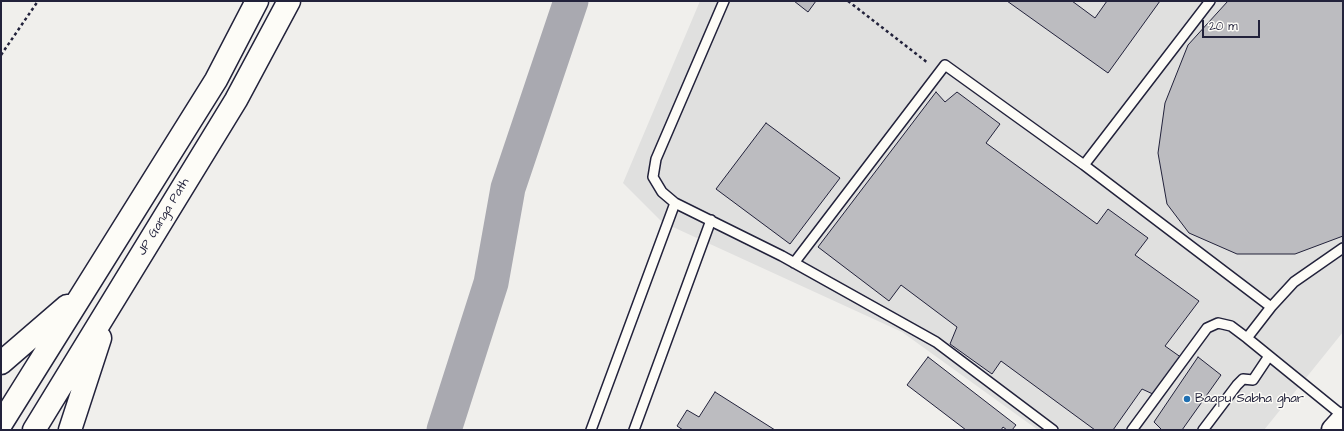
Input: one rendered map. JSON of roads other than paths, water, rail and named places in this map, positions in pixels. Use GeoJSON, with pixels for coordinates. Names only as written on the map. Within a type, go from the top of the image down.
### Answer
{"type":"FeatureCollection","features":[{"type":"Feature","properties":{"kind":"main road"},"geometry":{"type":"LineString","coordinates":[[1,424],[216,80],[257,1]]}},
{"type":"Feature","properties":{"kind":"main road","name":"JP Ganga Path"},"geometry":{"type":"LineString","coordinates":[[34,430],[236,100],[289,1]]}},
{"type":"Feature","properties":{"kind":"main road"},"geometry":{"type":"LineString","coordinates":[[1,363],[83,292]]}},
{"type":"Feature","properties":{"kind":"main road"},"geometry":{"type":"LineString","coordinates":[[70,430],[111,304]]}},
{"type":"Feature","properties":{"kind":"main road"},"geometry":{"type":"LineString","coordinates":[[1332,430],[1343,418]]}},
{"type":"Feature","properties":{"kind":"lane"},"geometry":{"type":"LineString","coordinates":[[724,1],[656,159],[653,177],[662,192],[675,203],[712,220],[794,263],[936,342],[1053,430]]}},
{"type":"Feature","properties":{"kind":"lane"},"geometry":{"type":"LineString","coordinates":[[1084,165],[1210,1]]}},
{"type":"Feature","properties":{"kind":"lane"},"geometry":{"type":"LineString","coordinates":[[794,263],[945,65],[1084,165],[1271,307]]}},
{"type":"Feature","properties":{"kind":"lane"},"geometry":{"type":"LineString","coordinates":[[591,430],[675,203]]}},
{"type":"Feature","properties":{"kind":"lane"},"geometry":{"type":"LineString","coordinates":[[634,430],[712,220]]}},
{"type":"Feature","properties":{"kind":"lane"},"geometry":{"type":"LineString","coordinates":[[1247,338],[1271,307],[1294,282],[1343,248]]}},
{"type":"Feature","properties":{"kind":"lane"},"geometry":{"type":"LineString","coordinates":[[1132,430],[1207,328],[1218,323],[1231,326],[1247,338],[1343,418]]}},
{"type":"Feature","properties":{"kind":"lane"},"geometry":{"type":"LineString","coordinates":[[1203,430],[1237,384],[1243,379],[1253,380],[1269,356]]}},
{"type":"Feature","properties":{"kind":"waterway"},"geometry":{"type":"LineString","coordinates":[[444,430],[491,283],[508,188],[571,1]]}},
{"type":"Feature","properties":{"kind":"place","name":"Baapu Sabha ghar"},"geometry":{"type":"Point","coordinates":[1187,399]}}]}
